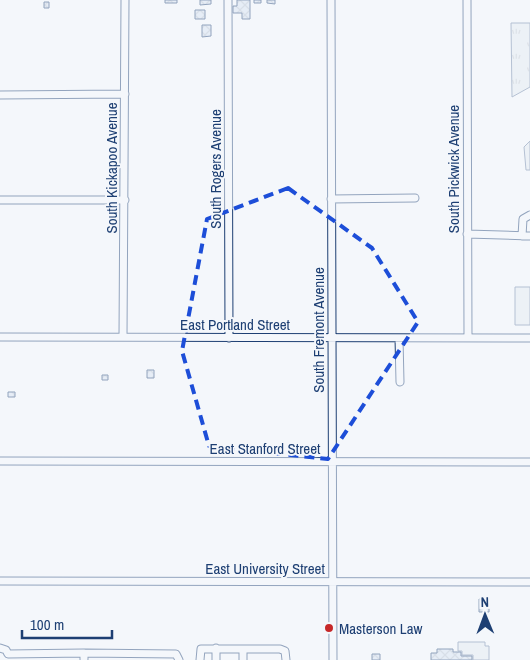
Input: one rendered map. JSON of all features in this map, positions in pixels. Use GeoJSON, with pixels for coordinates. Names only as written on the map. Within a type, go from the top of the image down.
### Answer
{"type":"FeatureCollection","features":[{"type":"Feature","properties":{"kind":"street","name":"South Kickapoo Avenue"},"geometry":{"type":"LineString","coordinates":[[123,337],[125,0]]}},
{"type":"Feature","properties":{"kind":"street","name":"South Rogers Avenue"},"geometry":{"type":"LineString","coordinates":[[228,0],[229,338]]}},
{"type":"Feature","properties":{"kind":"street","name":"South Fremont Avenue"},"geometry":{"type":"LineString","coordinates":[[331,0],[333,660]]}},
{"type":"Feature","properties":{"kind":"street","name":"South Pickwick Avenue"},"geometry":{"type":"LineString","coordinates":[[467,0],[468,338]]}},
{"type":"Feature","properties":{"kind":"street"},"geometry":{"type":"LineString","coordinates":[[0,95],[125,94]]}},
{"type":"Feature","properties":{"kind":"street"},"geometry":{"type":"LineString","coordinates":[[331,199],[415,198]]}},
{"type":"Feature","properties":{"kind":"street"},"geometry":{"type":"LineString","coordinates":[[0,200],[125,200]]}},
{"type":"Feature","properties":{"kind":"street"},"geometry":{"type":"LineString","coordinates":[[467,234],[526,236],[522,219],[530,215]]}},
{"type":"Feature","properties":{"kind":"street","name":"East Portland Street"},"geometry":{"type":"LineString","coordinates":[[0,337],[530,338]]}},
{"type":"Feature","properties":{"kind":"street"},"geometry":{"type":"LineString","coordinates":[[399,338],[400,382]]}},
{"type":"Feature","properties":{"kind":"street","name":"East Stanford Street"},"geometry":{"type":"LineString","coordinates":[[0,461],[530,462]]}},
{"type":"Feature","properties":{"kind":"street","name":"East University Street"},"geometry":{"type":"LineString","coordinates":[[0,581],[530,582]]}},
{"type":"Feature","properties":{"kind":"street"},"geometry":{"type":"LineString","coordinates":[[0,648],[6,650],[8,657],[84,658],[176,654],[179,660]]}},
{"type":"Feature","properties":{"kind":"street"},"geometry":{"type":"LineString","coordinates":[[200,660],[201,648],[280,648],[285,650],[286,660]]}},
{"type":"Feature","properties":{"kind":"street"},"geometry":{"type":"LineString","coordinates":[[216,648],[216,660]]}},
{"type":"Feature","properties":{"kind":"street"},"geometry":{"type":"LineString","coordinates":[[243,649],[243,660]]}},
{"type":"Feature","properties":{"kind":"highlighted area"},"geometry":{"type":"Polygon","coordinates":[[[288,188],[372,248],[418,322],[328,459],[209,446],[182,351],[207,219],[288,188]]]}},
{"type":"Feature","properties":{"kind":"green space"},"geometry":{"type":"Polygon","coordinates":[[[511,23],[530,23],[530,87],[512,97],[511,23]]]}},
{"type":"Feature","properties":{"kind":"green space"},"geometry":{"type":"Polygon","coordinates":[[[530,141],[530,170],[526,170],[524,147],[530,141]]]}},
{"type":"Feature","properties":{"kind":"shaded area"},"geometry":{"type":"Polygon","coordinates":[[[515,287],[530,287],[530,325],[515,325],[515,287]]]}},
{"type":"Feature","properties":{"kind":"shaded area"},"geometry":{"type":"Polygon","coordinates":[[[458,642],[485,642],[485,646],[489,646],[489,660],[473,660],[473,655],[462,655],[462,651],[458,651],[458,642]]]}},
{"type":"Feature","properties":{"kind":"building"},"geometry":{"type":"Polygon","coordinates":[[[165,0],[177,0],[177,3],[165,3],[165,0]]]}},
{"type":"Feature","properties":{"kind":"building"},"geometry":{"type":"Polygon","coordinates":[[[200,0],[211,0],[211,4],[200,5],[200,0]]]}},
{"type":"Feature","properties":{"kind":"building"},"geometry":{"type":"Polygon","coordinates":[[[237,0],[250,0],[250,19],[242,19],[242,13],[233,13],[233,6],[237,6],[237,0]]]}},
{"type":"Feature","properties":{"kind":"building"},"geometry":{"type":"Polygon","coordinates":[[[254,0],[261,0],[261,3],[254,3],[254,0]]]}},
{"type":"Feature","properties":{"kind":"building"},"geometry":{"type":"Polygon","coordinates":[[[267,0],[275,0],[275,4],[267,3],[267,0]]]}},
{"type":"Feature","properties":{"kind":"building"},"geometry":{"type":"Polygon","coordinates":[[[44,2],[49,2],[49,8],[44,8],[44,2]]]}},
{"type":"Feature","properties":{"kind":"building"},"geometry":{"type":"Polygon","coordinates":[[[195,10],[205,10],[205,19],[195,19],[195,10]]]}},
{"type":"Feature","properties":{"kind":"building"},"geometry":{"type":"Polygon","coordinates":[[[202,25],[211,25],[211,36],[202,37],[202,25]]]}},
{"type":"Feature","properties":{"kind":"building"},"geometry":{"type":"Polygon","coordinates":[[[147,370],[154,370],[154,378],[147,378],[147,370]]]}},
{"type":"Feature","properties":{"kind":"building"},"geometry":{"type":"Polygon","coordinates":[[[102,375],[108,375],[108,380],[102,380],[102,375]]]}},
{"type":"Feature","properties":{"kind":"building"},"geometry":{"type":"Polygon","coordinates":[[[8,392],[15,392],[15,397],[8,397],[8,392]]]}},
{"type":"Feature","properties":{"kind":"building"},"geometry":{"type":"Polygon","coordinates":[[[479,599],[489,599],[489,612],[479,612],[479,599]]]}},
{"type":"Feature","properties":{"kind":"building"},"geometry":{"type":"Polygon","coordinates":[[[437,649],[453,649],[453,652],[461,652],[461,656],[472,656],[472,660],[431,660],[431,653],[437,653],[437,649]]]}},
{"type":"Feature","properties":{"kind":"building"},"geometry":{"type":"Polygon","coordinates":[[[372,654],[380,654],[380,660],[372,660],[372,654]]]}},
{"type":"Feature","properties":{"kind":"place","name":"Masterson Law"},"geometry":{"type":"Point","coordinates":[329,628]}}]}
